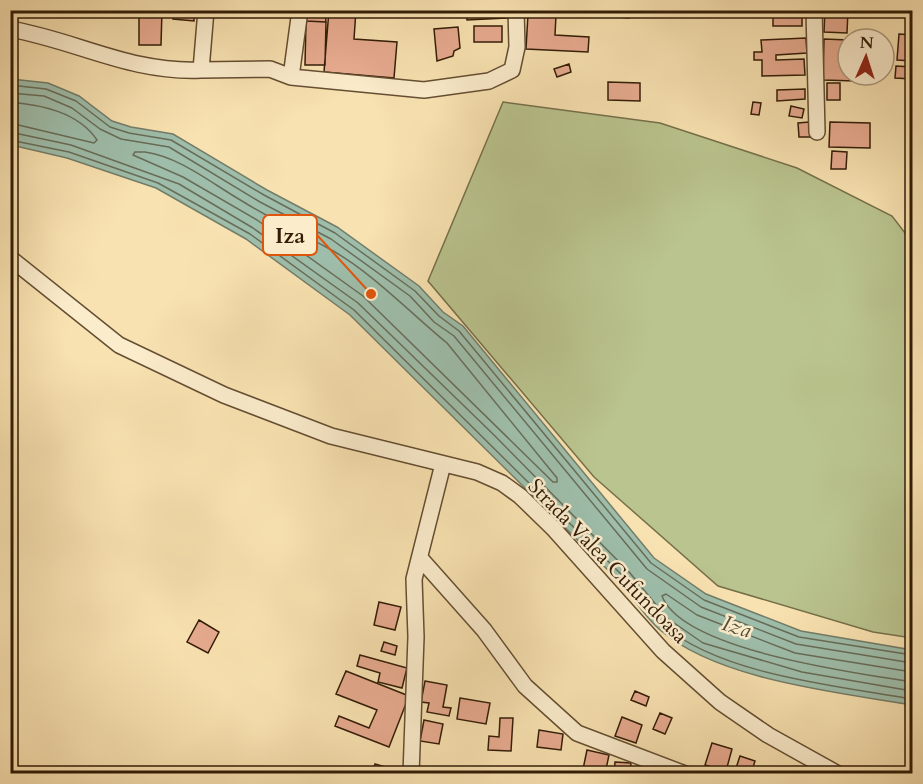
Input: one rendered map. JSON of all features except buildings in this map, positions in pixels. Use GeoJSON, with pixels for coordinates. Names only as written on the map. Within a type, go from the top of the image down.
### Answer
{"type":"FeatureCollection","features":[{"type":"Feature","properties":{"kind":"street"},"geometry":{"type":"LineString","coordinates":[[201,70],[206,10]]}},
{"type":"Feature","properties":{"kind":"street"},"geometry":{"type":"LineString","coordinates":[[291,76],[300,10]]}},
{"type":"Feature","properties":{"kind":"street"},"geometry":{"type":"LineString","coordinates":[[10,29],[134,65],[174,71],[270,69],[291,76],[424,90],[489,81],[512,70],[517,47],[516,10]]}},
{"type":"Feature","properties":{"kind":"street"},"geometry":{"type":"LineString","coordinates":[[813,10],[817,132]]}},
{"type":"Feature","properties":{"kind":"street","name":"Strada Valea Cufundoasa"},"geometry":{"type":"LineString","coordinates":[[10,258],[119,345],[193,380],[330,436],[443,464],[502,483],[520,496],[553,528],[663,651],[712,695],[768,735],[838,774]]}},
{"type":"Feature","properties":{"kind":"street"},"geometry":{"type":"LineString","coordinates":[[411,774],[416,637],[414,579],[443,464]]}},
{"type":"Feature","properties":{"kind":"street"},"geometry":{"type":"LineString","coordinates":[[420,558],[484,630],[525,686],[577,733],[685,774]]}},
{"type":"Feature","properties":{"kind":"green space"},"geometry":{"type":"Polygon","coordinates":[[[503,102],[660,123],[797,168],[892,216],[912,242],[912,638],[873,632],[718,586],[594,477],[428,281],[503,102]]]}},
{"type":"Feature","properties":{"kind":"water"},"geometry":{"type":"Polygon","coordinates":[[[11,79],[48,83],[79,96],[112,121],[131,127],[173,134],[267,190],[337,227],[419,286],[443,312],[463,326],[654,558],[706,594],[801,631],[912,650],[912,705],[779,681],[712,661],[683,646],[659,629],[621,583],[350,315],[246,239],[156,188],[67,158],[11,145],[11,79]]]}},
{"type":"Feature","properties":{"kind":"place","name":"Iza"},"geometry":{"type":"Point","coordinates":[371,294]}}]}
